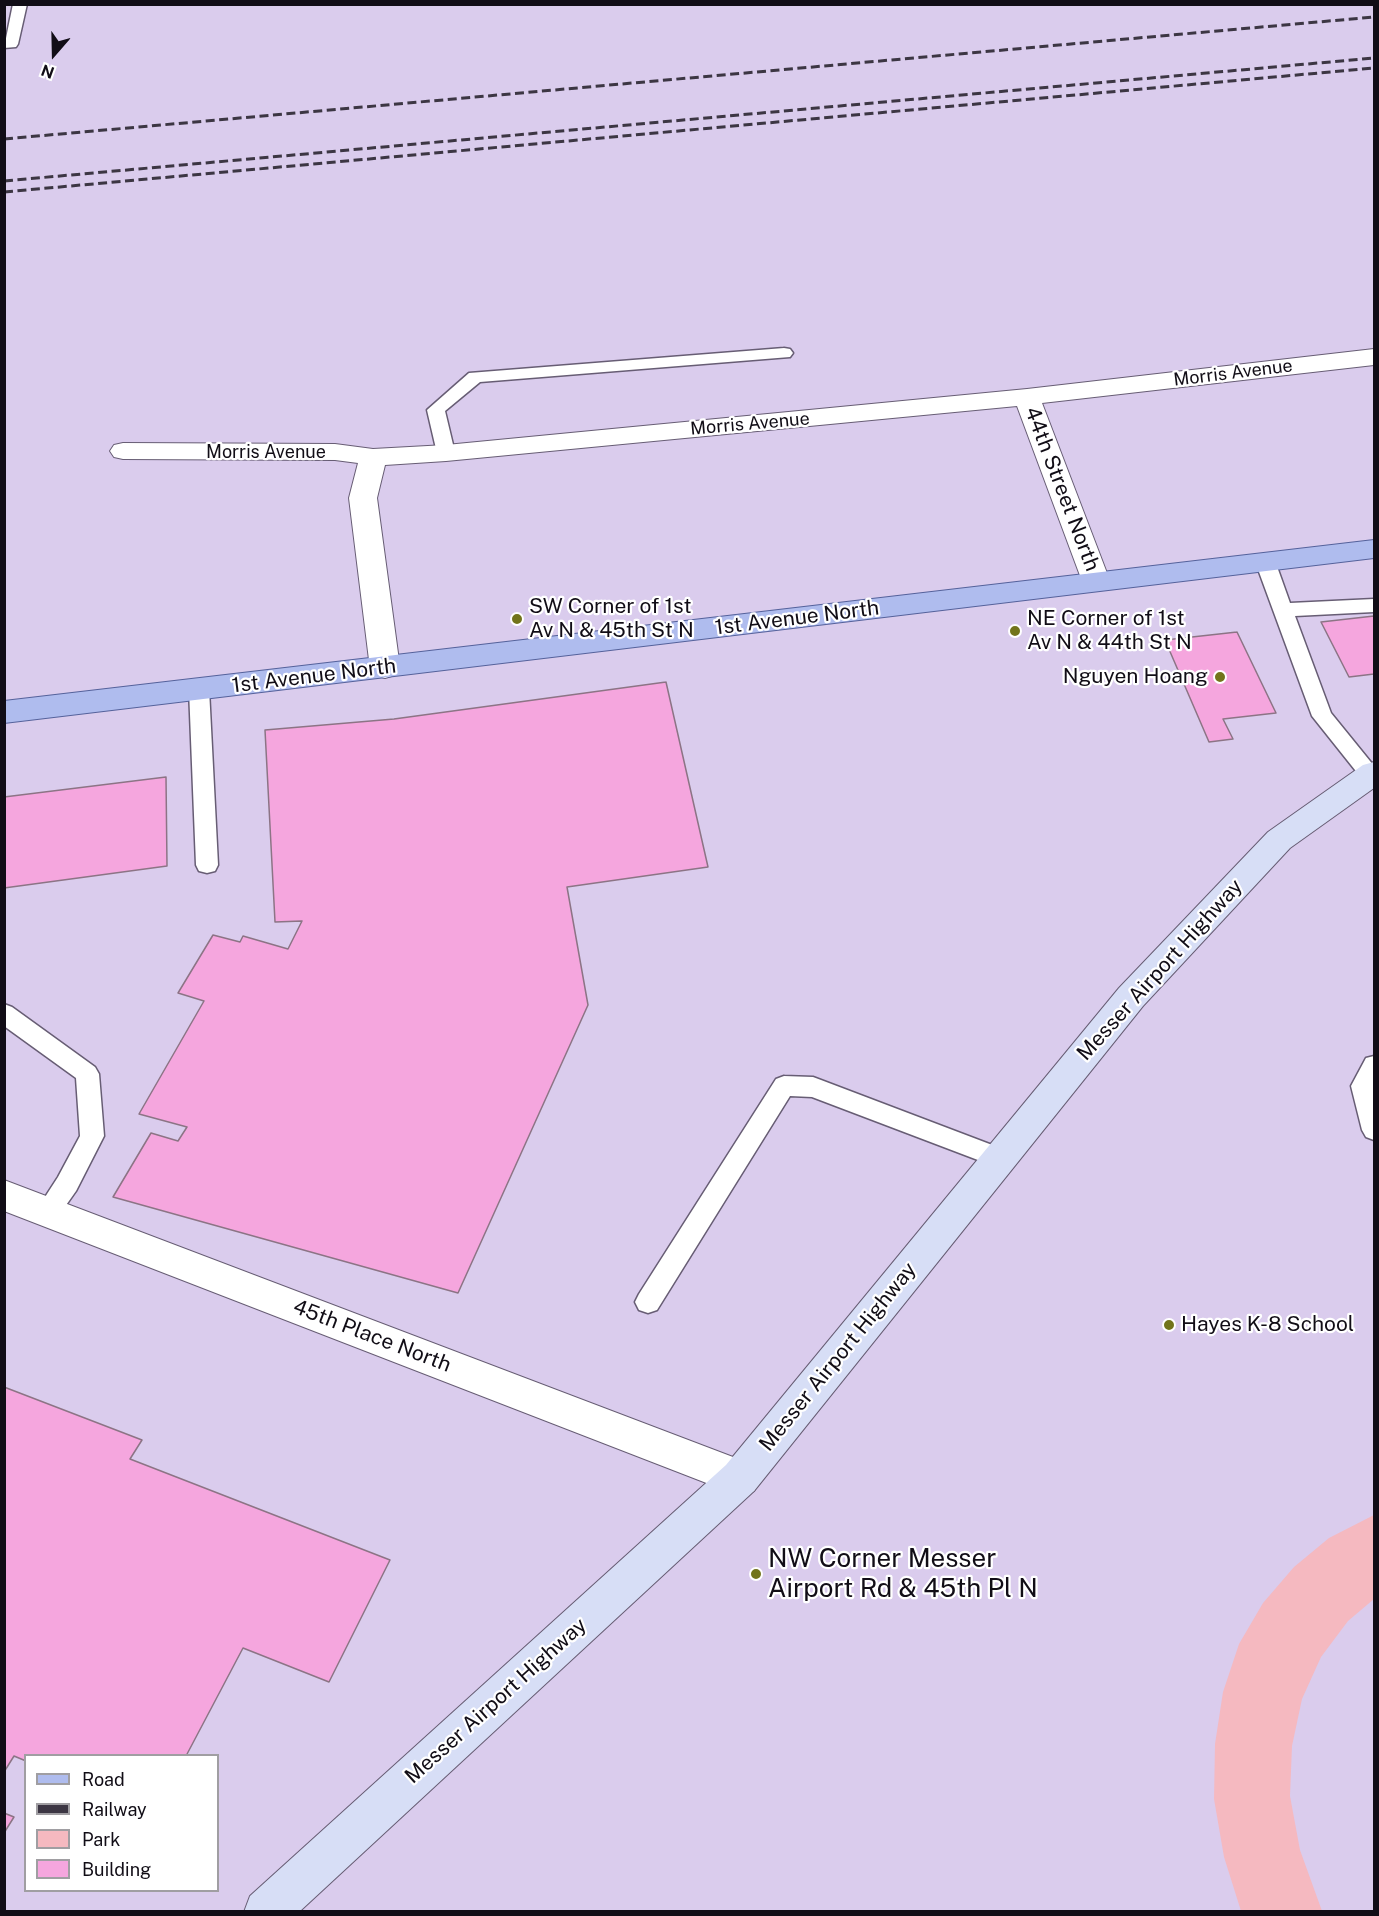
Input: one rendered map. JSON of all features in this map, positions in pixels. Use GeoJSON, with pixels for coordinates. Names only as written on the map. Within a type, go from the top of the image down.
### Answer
{"type":"FeatureCollection","features":[{"type":"Feature","properties":{"kind":"main road","name":"1st Avenue North"},"geometry":{"type":"LineString","coordinates":[[4,712],[1374,549]]}},
{"type":"Feature","properties":{"kind":"main road","name":"Messer Airport Highway"},"geometry":{"type":"LineString","coordinates":[[266,1911],[740,1478],[1131,997],[1280,840],[1372,774]]}},
{"type":"Feature","properties":{"kind":"street","name":"Morris Avenue"},"geometry":{"type":"LineString","coordinates":[[123,451],[335,452],[373,457],[446,453],[1027,397],[1374,357]]}},
{"type":"Feature","properties":{"kind":"street","name":"44th Street North"},"geometry":{"type":"LineString","coordinates":[[1027,397],[1096,581]]}},
{"type":"Feature","properties":{"kind":"street"},"geometry":{"type":"LineString","coordinates":[[373,457],[363,498],[385,668]]}},
{"type":"Feature","properties":{"kind":"street","name":"45th Place North"},"geometry":{"type":"LineString","coordinates":[[4,1195],[740,1478]]}},
{"type":"Feature","properties":{"kind":"lane"},"geometry":{"type":"LineString","coordinates":[[4,44],[10,44],[20,4]]}},
{"type":"Feature","properties":{"kind":"lane"},"geometry":{"type":"LineString","coordinates":[[446,453],[436,410],[475,377],[784,353]]}},
{"type":"Feature","properties":{"kind":"lane"},"geometry":{"type":"LineString","coordinates":[[1265,561],[1322,716],[1372,774]]}},
{"type":"Feature","properties":{"kind":"lane"},"geometry":{"type":"LineString","coordinates":[[1283,610],[1374,605]]}},
{"type":"Feature","properties":{"kind":"lane"},"geometry":{"type":"LineString","coordinates":[[199,689],[207,865]]}},
{"type":"Feature","properties":{"kind":"lane"},"geometry":{"type":"LineString","coordinates":[[4,1013],[87,1074],[92,1136],[67,1184],[48,1211]]}},
{"type":"Feature","properties":{"kind":"lane"},"geometry":{"type":"LineString","coordinates":[[1374,1065],[1363,1086],[1374,1130]]}},
{"type":"Feature","properties":{"kind":"lane"},"geometry":{"type":"LineString","coordinates":[[648,1302],[784,1086],[813,1087],[999,1158]]}},
{"type":"Feature","properties":{"kind":"shaded area"},"geometry":{"type":"Polygon","coordinates":[[[5,5],[1374,5],[1374,1911],[5,1912],[5,5]]]}},
{"type":"Feature","properties":{"kind":"green space"},"geometry":{"type":"Polygon","coordinates":[[[1374,1515],[1374,1599],[1348,1621],[1321,1657],[1302,1699],[1292,1746],[1290,1796],[1300,1850],[1322,1911],[1241,1911],[1224,1857],[1214,1799],[1215,1744],[1223,1692],[1239,1644],[1263,1603],[1294,1567],[1329,1538],[1374,1515]]]}},
{"type":"Feature","properties":{"kind":"building"},"geometry":{"type":"Polygon","coordinates":[[[1374,616],[1374,674],[1349,677],[1321,622],[1374,616]]]}},
{"type":"Feature","properties":{"kind":"building","name":"Nguyen Hoang"},"geometry":{"type":"Polygon","coordinates":[[[1237,632],[1276,713],[1223,719],[1233,739],[1209,742],[1165,640],[1237,632]]]}},
{"type":"Feature","properties":{"kind":"building"},"geometry":{"type":"Polygon","coordinates":[[[666,682],[708,867],[567,887],[588,1005],[458,1293],[113,1197],[151,1133],[178,1141],[187,1127],[139,1114],[204,1001],[178,993],[213,935],[240,942],[243,936],[288,949],[302,921],[275,922],[265,730],[394,719],[666,682]]]}},
{"type":"Feature","properties":{"kind":"building"},"geometry":{"type":"Polygon","coordinates":[[[166,777],[167,866],[4,888],[4,797],[166,777]]]}},
{"type":"Feature","properties":{"kind":"building"},"geometry":{"type":"Polygon","coordinates":[[[4,1387],[142,1440],[130,1459],[390,1560],[329,1682],[243,1648],[187,1754],[24,1754],[24,1760],[14,1756],[4,1772],[4,1387]]]}},
{"type":"Feature","properties":{"kind":"building"},"geometry":{"type":"Polygon","coordinates":[[[4,1813],[14,1817],[4,1833],[4,1813]]]}},
{"type":"Feature","properties":{"kind":"railway"},"geometry":{"type":"LineString","coordinates":[[4,139],[1374,17]]}},
{"type":"Feature","properties":{"kind":"railway"},"geometry":{"type":"LineString","coordinates":[[4,181],[1374,58]]}},
{"type":"Feature","properties":{"kind":"railway"},"geometry":{"type":"LineString","coordinates":[[4,192],[1374,68]]}},
{"type":"Feature","properties":{"kind":"place","name":"SW Corner of 1st Av N & 45th St N"},"geometry":{"type":"Point","coordinates":[517,619]}},
{"type":"Feature","properties":{"kind":"place","name":"NE Corner of 1st Av N & 44th St N"},"geometry":{"type":"Point","coordinates":[1015,631]}},
{"type":"Feature","properties":{"kind":"place","name":"Nguyen Hoang"},"geometry":{"type":"Point","coordinates":[1220,677]}},
{"type":"Feature","properties":{"kind":"place","name":"Hayes K-8 School"},"geometry":{"type":"Point","coordinates":[1169,1325]}},
{"type":"Feature","properties":{"kind":"place","name":"NW Corner Messer Airport Rd & 45th Pl N"},"geometry":{"type":"Point","coordinates":[756,1574]}}]}
